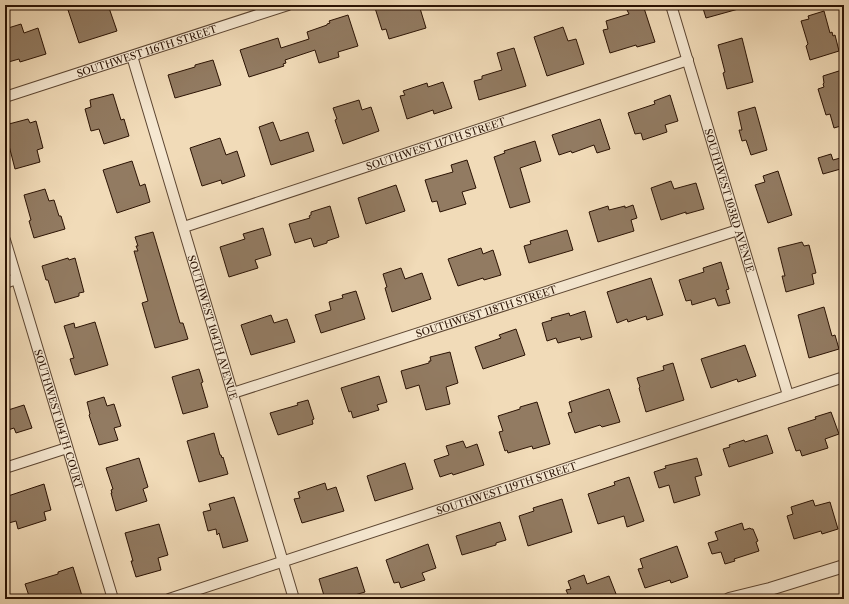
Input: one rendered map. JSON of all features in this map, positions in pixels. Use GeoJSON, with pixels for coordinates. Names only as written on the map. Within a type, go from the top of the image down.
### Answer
{"type":"FeatureCollection","features":[{"type":"Feature","properties":{"kind":"street","name":"SOUTHWEST 116TH STREET"},"geometry":{"type":"LineString","coordinates":[[5,97],[288,5]]}},
{"type":"Feature","properties":{"kind":"street","name":"SOUTHWEST 103RD AVENUE"},"geometry":{"type":"LineString","coordinates":[[671,5],[788,395]]}},
{"type":"Feature","properties":{"kind":"street","name":"SOUTHWEST 104TH AVENUE"},"geometry":{"type":"LineString","coordinates":[[132,56],[294,599]]}},
{"type":"Feature","properties":{"kind":"street","name":"SOUTHWEST 117TH STREET"},"geometry":{"type":"LineString","coordinates":[[184,227],[688,60]]}},
{"type":"Feature","properties":{"kind":"street","name":"SOUTHWEST 118TH STREET"},"geometry":{"type":"LineString","coordinates":[[233,392],[738,230]]}},
{"type":"Feature","properties":{"kind":"street","name":"SOUTHWEST 104TH COURT"},"geometry":{"type":"LineString","coordinates":[[5,240],[113,599]]}},
{"type":"Feature","properties":{"kind":"street"},"geometry":{"type":"LineString","coordinates":[[5,283],[16,279]]}},
{"type":"Feature","properties":{"kind":"street","name":"SOUTHWEST 119TH STREET"},"geometry":{"type":"LineString","coordinates":[[169,599],[844,377]]}},
{"type":"Feature","properties":{"kind":"street"},"geometry":{"type":"LineString","coordinates":[[5,468],[67,448]]}},
{"type":"Feature","properties":{"kind":"street"},"geometry":{"type":"LineString","coordinates":[[729,599],[844,566]]}},
{"type":"Feature","properties":{"kind":"building"},"geometry":{"type":"Polygon","coordinates":[[[85,5],[96,5],[97,9],[108,5],[117,31],[79,43],[68,10],[85,5]]]}},
{"type":"Feature","properties":{"kind":"building"},"geometry":{"type":"Polygon","coordinates":[[[391,5],[392,8],[401,5],[419,5],[426,28],[389,39],[386,29],[382,30],[375,8],[391,5]]]}},
{"type":"Feature","properties":{"kind":"building"},"geometry":{"type":"Polygon","coordinates":[[[643,5],[655,42],[637,47],[636,45],[610,53],[603,30],[608,29],[606,21],[629,14],[627,10],[643,5]]]}},
{"type":"Feature","properties":{"kind":"building"},"geometry":{"type":"Polygon","coordinates":[[[702,5],[742,5],[742,8],[706,18],[702,5]]]}},
{"type":"Feature","properties":{"kind":"building"},"geometry":{"type":"Polygon","coordinates":[[[824,11],[830,33],[832,32],[833,36],[835,35],[839,51],[810,60],[806,46],[808,44],[801,21],[809,19],[808,16],[824,11]]]}},
{"type":"Feature","properties":{"kind":"building"},"geometry":{"type":"Polygon","coordinates":[[[348,15],[358,46],[338,52],[339,57],[319,63],[315,50],[285,60],[286,63],[283,64],[284,66],[249,77],[240,50],[278,38],[281,48],[309,39],[307,32],[327,25],[330,23],[329,21],[348,15]]]}},
{"type":"Feature","properties":{"kind":"building"},"geometry":{"type":"Polygon","coordinates":[[[21,24],[24,33],[38,28],[46,54],[20,62],[19,59],[5,63],[5,29],[21,24]]]}},
{"type":"Feature","properties":{"kind":"building"},"geometry":{"type":"Polygon","coordinates":[[[563,27],[568,41],[576,39],[584,64],[547,76],[534,37],[563,27]]]}},
{"type":"Feature","properties":{"kind":"building"},"geometry":{"type":"Polygon","coordinates":[[[742,38],[753,82],[727,89],[723,73],[725,72],[718,45],[742,38]]]}},
{"type":"Feature","properties":{"kind":"building"},"geometry":{"type":"Polygon","coordinates":[[[514,48],[526,86],[479,100],[474,81],[482,79],[482,76],[502,70],[497,53],[514,48]]]}},
{"type":"Feature","properties":{"kind":"building"},"geometry":{"type":"Polygon","coordinates":[[[213,60],[221,85],[175,98],[168,75],[213,60]]]}},
{"type":"Feature","properties":{"kind":"building"},"geometry":{"type":"Polygon","coordinates":[[[842,70],[844,78],[844,125],[834,128],[830,114],[826,115],[818,89],[824,87],[823,76],[842,70]]]}},
{"type":"Feature","properties":{"kind":"building"},"geometry":{"type":"Polygon","coordinates":[[[443,82],[452,108],[434,114],[433,110],[407,119],[400,96],[405,95],[403,91],[427,83],[428,87],[443,82]]]}},
{"type":"Feature","properties":{"kind":"building"},"geometry":{"type":"Polygon","coordinates":[[[113,94],[121,120],[124,119],[129,136],[104,144],[99,129],[91,131],[85,109],[91,107],[90,100],[113,94]]]}},
{"type":"Feature","properties":{"kind":"building"},"geometry":{"type":"Polygon","coordinates":[[[670,95],[678,121],[665,125],[667,132],[643,140],[641,133],[635,134],[628,113],[655,104],[654,101],[670,95]]]}},
{"type":"Feature","properties":{"kind":"building"},"geometry":{"type":"Polygon","coordinates":[[[359,100],[362,110],[371,107],[379,131],[343,144],[335,120],[337,119],[333,108],[359,100]]]}},
{"type":"Feature","properties":{"kind":"building"},"geometry":{"type":"Polygon","coordinates":[[[755,107],[767,150],[751,155],[746,140],[742,141],[739,130],[742,130],[738,112],[755,107]]]}},
{"type":"Feature","properties":{"kind":"building"},"geometry":{"type":"Polygon","coordinates":[[[28,119],[30,123],[36,121],[43,148],[37,150],[40,162],[15,169],[5,125],[28,119]]]}},
{"type":"Feature","properties":{"kind":"building"},"geometry":{"type":"Polygon","coordinates":[[[600,119],[610,149],[597,153],[594,145],[572,153],[571,151],[559,155],[552,135],[600,119]]]}},
{"type":"Feature","properties":{"kind":"building"},"geometry":{"type":"Polygon","coordinates":[[[273,122],[280,141],[308,132],[314,151],[271,165],[259,127],[273,122]]]}},
{"type":"Feature","properties":{"kind":"building"},"geometry":{"type":"Polygon","coordinates":[[[220,138],[226,155],[237,151],[245,176],[222,184],[221,180],[202,186],[190,148],[220,138]]]}},
{"type":"Feature","properties":{"kind":"building"},"geometry":{"type":"Polygon","coordinates":[[[535,141],[541,161],[520,168],[530,202],[510,208],[494,157],[505,153],[504,151],[535,141]]]}},
{"type":"Feature","properties":{"kind":"building"},"geometry":{"type":"Polygon","coordinates":[[[831,154],[833,160],[844,157],[844,168],[823,174],[818,158],[831,154]]]}},
{"type":"Feature","properties":{"kind":"building"},"geometry":{"type":"Polygon","coordinates":[[[467,160],[476,188],[462,192],[466,204],[440,212],[437,201],[432,202],[425,180],[453,172],[451,165],[467,160]]]}},
{"type":"Feature","properties":{"kind":"building"},"geometry":{"type":"Polygon","coordinates":[[[132,161],[140,186],[145,184],[150,202],[117,213],[103,170],[132,161]]]}},
{"type":"Feature","properties":{"kind":"building"},"geometry":{"type":"Polygon","coordinates":[[[778,171],[792,215],[768,223],[755,185],[765,182],[763,176],[778,171]]]}},
{"type":"Feature","properties":{"kind":"building"},"geometry":{"type":"Polygon","coordinates":[[[671,181],[674,189],[696,183],[704,209],[686,214],[686,212],[661,220],[651,188],[671,181]]]}},
{"type":"Feature","properties":{"kind":"building"},"geometry":{"type":"Polygon","coordinates":[[[396,185],[405,211],[366,224],[358,198],[396,185]]]}},
{"type":"Feature","properties":{"kind":"building"},"geometry":{"type":"Polygon","coordinates":[[[45,189],[49,201],[54,200],[65,229],[34,238],[24,195],[45,189]]]}},
{"type":"Feature","properties":{"kind":"building"},"geometry":{"type":"Polygon","coordinates":[[[633,205],[637,218],[631,220],[634,231],[598,242],[589,212],[608,206],[609,210],[625,206],[625,208],[633,205]]]}},
{"type":"Feature","properties":{"kind":"building"},"geometry":{"type":"Polygon","coordinates":[[[330,206],[339,237],[314,247],[311,238],[295,243],[289,224],[310,218],[309,216],[311,215],[311,212],[330,206]]]}},
{"type":"Feature","properties":{"kind":"building"},"geometry":{"type":"Polygon","coordinates":[[[263,228],[271,255],[255,260],[258,268],[229,277],[220,247],[245,239],[243,234],[263,228]]]}},
{"type":"Feature","properties":{"kind":"building"},"geometry":{"type":"Polygon","coordinates":[[[567,230],[573,250],[529,263],[524,246],[531,244],[530,241],[567,230]]]}},
{"type":"Feature","properties":{"kind":"building"},"geometry":{"type":"Polygon","coordinates":[[[153,232],[180,323],[183,323],[188,339],[155,348],[142,303],[148,301],[134,251],[138,251],[135,237],[153,232]]]}},
{"type":"Feature","properties":{"kind":"building"},"geometry":{"type":"Polygon","coordinates":[[[802,242],[804,246],[809,245],[816,273],[812,274],[814,284],[786,292],[782,276],[785,276],[778,248],[802,242]]]}},
{"type":"Feature","properties":{"kind":"building"},"geometry":{"type":"Polygon","coordinates":[[[481,248],[483,254],[493,250],[501,275],[484,280],[483,278],[458,286],[448,259],[481,248]]]}},
{"type":"Feature","properties":{"kind":"building"},"geometry":{"type":"Polygon","coordinates":[[[68,258],[69,260],[75,258],[84,292],[79,293],[79,296],[55,303],[42,266],[68,258]]]}},
{"type":"Feature","properties":{"kind":"building"},"geometry":{"type":"Polygon","coordinates":[[[721,262],[729,289],[726,290],[730,303],[718,306],[715,298],[692,305],[691,300],[686,301],[679,280],[704,272],[703,268],[721,262]]]}},
{"type":"Feature","properties":{"kind":"building"},"geometry":{"type":"Polygon","coordinates":[[[401,268],[405,279],[422,273],[431,299],[392,312],[385,288],[387,287],[383,274],[401,268]]]}},
{"type":"Feature","properties":{"kind":"building"},"geometry":{"type":"Polygon","coordinates":[[[651,278],[663,315],[647,320],[646,316],[628,322],[627,319],[617,323],[607,292],[651,278]]]}},
{"type":"Feature","properties":{"kind":"building"},"geometry":{"type":"Polygon","coordinates":[[[356,291],[365,319],[321,333],[315,315],[331,310],[329,302],[343,298],[342,295],[356,291]]]}},
{"type":"Feature","properties":{"kind":"building"},"geometry":{"type":"Polygon","coordinates":[[[824,307],[832,336],[835,335],[839,349],[809,358],[798,315],[824,307]]]}},
{"type":"Feature","properties":{"kind":"building"},"geometry":{"type":"Polygon","coordinates":[[[585,311],[592,337],[581,340],[580,337],[558,343],[556,338],[547,341],[542,323],[552,320],[551,318],[569,313],[570,316],[585,311]]]}},
{"type":"Feature","properties":{"kind":"building"},"geometry":{"type":"Polygon","coordinates":[[[271,315],[274,323],[287,319],[295,342],[251,355],[241,325],[271,315]]]}},
{"type":"Feature","properties":{"kind":"building"},"geometry":{"type":"Polygon","coordinates":[[[95,322],[108,365],[75,375],[70,359],[74,358],[64,326],[74,323],[75,328],[95,322]]]}},
{"type":"Feature","properties":{"kind":"building"},"geometry":{"type":"Polygon","coordinates":[[[516,329],[525,355],[483,369],[475,347],[501,338],[499,335],[516,329]]]}},
{"type":"Feature","properties":{"kind":"building"},"geometry":{"type":"Polygon","coordinates":[[[745,345],[756,376],[738,382],[737,379],[711,388],[701,359],[745,345]]]}},
{"type":"Feature","properties":{"kind":"building"},"geometry":{"type":"Polygon","coordinates":[[[450,352],[458,383],[446,387],[450,404],[426,410],[419,385],[406,389],[401,371],[429,363],[429,361],[431,361],[430,357],[450,352]]]}},
{"type":"Feature","properties":{"kind":"building"},"geometry":{"type":"Polygon","coordinates":[[[673,363],[684,400],[646,412],[637,378],[664,370],[663,366],[673,363]]]}},
{"type":"Feature","properties":{"kind":"building"},"geometry":{"type":"Polygon","coordinates":[[[199,369],[203,382],[201,383],[208,407],[183,414],[172,377],[199,369]]]}},
{"type":"Feature","properties":{"kind":"building"},"geometry":{"type":"Polygon","coordinates":[[[379,376],[387,402],[377,405],[379,410],[353,418],[351,411],[349,412],[341,388],[379,376]]]}},
{"type":"Feature","properties":{"kind":"building"},"geometry":{"type":"Polygon","coordinates":[[[609,389],[620,422],[602,427],[600,425],[575,433],[568,413],[572,412],[569,402],[609,389]]]}},
{"type":"Feature","properties":{"kind":"building"},"geometry":{"type":"Polygon","coordinates":[[[104,397],[107,406],[114,404],[121,426],[114,428],[118,440],[99,445],[89,415],[87,402],[104,397]]]}},
{"type":"Feature","properties":{"kind":"building"},"geometry":{"type":"Polygon","coordinates":[[[308,400],[314,419],[312,420],[313,424],[278,435],[270,413],[298,405],[297,403],[308,400]]]}},
{"type":"Feature","properties":{"kind":"building"},"geometry":{"type":"Polygon","coordinates":[[[537,402],[550,444],[533,449],[532,446],[508,453],[507,450],[505,451],[499,432],[503,431],[498,416],[537,402]]]}},
{"type":"Feature","properties":{"kind":"building"},"geometry":{"type":"Polygon","coordinates":[[[24,405],[32,428],[16,433],[14,428],[5,431],[5,411],[24,405]]]}},
{"type":"Feature","properties":{"kind":"building"},"geometry":{"type":"Polygon","coordinates":[[[831,412],[839,434],[825,439],[828,448],[802,456],[800,450],[796,451],[788,428],[816,419],[815,417],[831,412]]]}},
{"type":"Feature","properties":{"kind":"building"},"geometry":{"type":"Polygon","coordinates":[[[214,433],[220,455],[222,458],[223,457],[228,474],[199,482],[187,441],[214,433]]]}},
{"type":"Feature","properties":{"kind":"building"},"geometry":{"type":"Polygon","coordinates":[[[767,435],[773,453],[729,467],[723,449],[730,447],[729,445],[744,440],[745,442],[767,435]]]}},
{"type":"Feature","properties":{"kind":"building"},"geometry":{"type":"Polygon","coordinates":[[[463,441],[466,448],[477,444],[484,465],[453,475],[452,473],[440,477],[434,460],[449,455],[446,446],[463,441]]]}},
{"type":"Feature","properties":{"kind":"building"},"geometry":{"type":"Polygon","coordinates":[[[139,458],[148,487],[143,489],[147,501],[116,511],[111,493],[111,490],[113,489],[106,468],[139,458]]]}},
{"type":"Feature","properties":{"kind":"building"},"geometry":{"type":"Polygon","coordinates":[[[697,458],[702,475],[695,477],[700,495],[674,503],[669,485],[659,488],[654,472],[666,468],[665,466],[697,458]]]}},
{"type":"Feature","properties":{"kind":"building"},"geometry":{"type":"Polygon","coordinates":[[[405,463],[413,489],[375,501],[367,476],[405,463]]]}},
{"type":"Feature","properties":{"kind":"building"},"geometry":{"type":"Polygon","coordinates":[[[629,477],[644,521],[627,527],[624,516],[598,524],[588,494],[615,485],[614,482],[629,477]]]}},
{"type":"Feature","properties":{"kind":"building"},"geometry":{"type":"Polygon","coordinates":[[[325,483],[327,490],[336,487],[344,511],[302,523],[294,499],[300,498],[298,492],[325,483]]]}},
{"type":"Feature","properties":{"kind":"building"},"geometry":{"type":"Polygon","coordinates":[[[44,484],[51,510],[44,512],[46,520],[18,529],[16,521],[5,524],[5,497],[44,484]]]}},
{"type":"Feature","properties":{"kind":"building"},"geometry":{"type":"Polygon","coordinates":[[[234,497],[248,541],[223,548],[219,533],[217,535],[216,529],[208,531],[203,512],[211,510],[209,504],[234,497]]]}},
{"type":"Feature","properties":{"kind":"building"},"geometry":{"type":"Polygon","coordinates":[[[562,499],[572,532],[528,546],[519,516],[534,511],[533,508],[562,499]]]}},
{"type":"Feature","properties":{"kind":"building"},"geometry":{"type":"Polygon","coordinates":[[[813,500],[815,506],[830,502],[838,529],[822,534],[821,531],[794,539],[787,516],[793,514],[791,507],[813,500]]]}},
{"type":"Feature","properties":{"kind":"building"},"geometry":{"type":"Polygon","coordinates":[[[500,522],[506,540],[496,543],[496,545],[462,555],[456,536],[500,522]]]}},
{"type":"Feature","properties":{"kind":"building"},"geometry":{"type":"Polygon","coordinates":[[[742,523],[744,530],[750,528],[753,529],[758,541],[756,542],[759,551],[734,559],[735,561],[725,564],[721,552],[712,554],[708,543],[718,540],[715,532],[742,523]]]}},
{"type":"Feature","properties":{"kind":"building"},"geometry":{"type":"Polygon","coordinates":[[[159,524],[168,555],[158,558],[161,570],[136,577],[125,533],[159,524]]]}},
{"type":"Feature","properties":{"kind":"building"},"geometry":{"type":"Polygon","coordinates":[[[428,544],[436,568],[422,573],[425,580],[401,588],[399,582],[394,583],[386,560],[428,544]]]}},
{"type":"Feature","properties":{"kind":"building"},"geometry":{"type":"Polygon","coordinates":[[[677,546],[688,577],[671,583],[670,580],[645,588],[638,569],[643,568],[640,559],[677,546]]]}},
{"type":"Feature","properties":{"kind":"building"},"geometry":{"type":"Polygon","coordinates":[[[73,567],[83,599],[30,599],[25,584],[58,574],[58,572],[73,567]]]}},
{"type":"Feature","properties":{"kind":"building"},"geometry":{"type":"Polygon","coordinates":[[[357,567],[365,592],[341,599],[325,599],[319,579],[357,567]]]}},
{"type":"Feature","properties":{"kind":"building"},"geometry":{"type":"Polygon","coordinates":[[[584,575],[587,584],[609,576],[618,599],[570,599],[566,590],[571,589],[568,581],[584,575]]]}}]}
